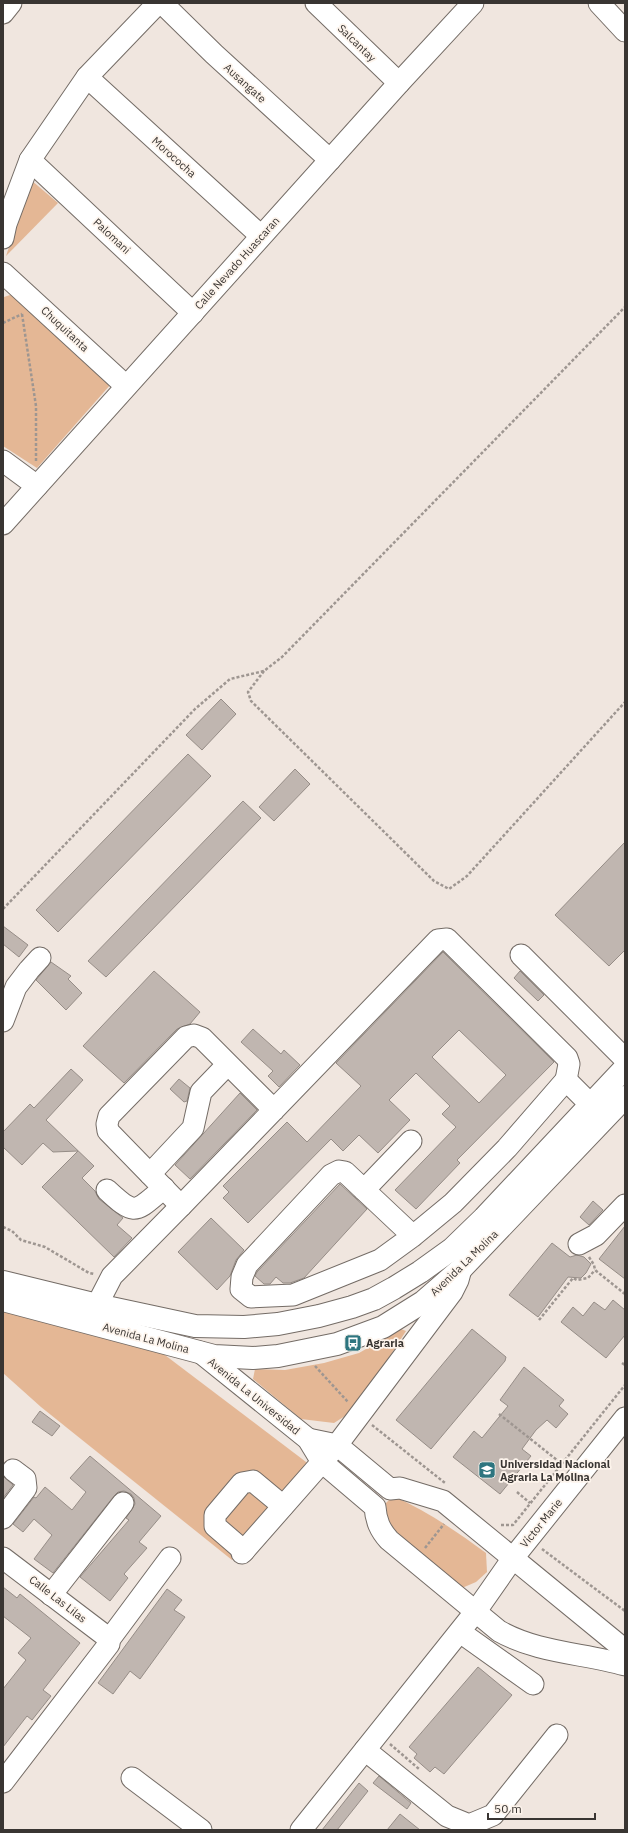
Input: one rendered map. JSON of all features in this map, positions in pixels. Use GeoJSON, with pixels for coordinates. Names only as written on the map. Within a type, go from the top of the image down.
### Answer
{"type":"FeatureCollection","features":[{"type":"Feature","properties":{"kind":"main road","name":"Avenida La Molina"},"geometry":{"type":"LineString","coordinates":[[3,1282],[97,1305],[195,1326],[244,1327],[278,1324],[319,1316],[352,1307],[374,1299],[394,1288],[420,1272],[452,1249],[484,1218],[625,1068]]}},
{"type":"Feature","properties":{"kind":"main road","name":"Avenida La Molina"},"geometry":{"type":"LineString","coordinates":[[3,1300],[200,1352],[229,1357],[253,1358],[303,1352],[337,1344],[384,1327],[423,1302],[461,1269],[625,1096]]}},
{"type":"Feature","properties":{"kind":"main road"},"geometry":{"type":"LineString","coordinates":[[452,1249],[458,1258],[461,1269]]}},
{"type":"Feature","properties":{"kind":"main road"},"geometry":{"type":"LineString","coordinates":[[195,1326],[195,1341],[200,1352]]}},
{"type":"Feature","properties":{"kind":"street"},"geometry":{"type":"LineString","coordinates":[[3,13],[11,3]]}},
{"type":"Feature","properties":{"kind":"street"},"geometry":{"type":"LineString","coordinates":[[3,238],[6,224],[30,160],[87,77],[158,3]]}},
{"type":"Feature","properties":{"kind":"street","name":"Ausangate"},"geometry":{"type":"LineString","coordinates":[[162,3],[214,54],[330,160]]}},
{"type":"Feature","properties":{"kind":"street","name":"Salcantay"},"geometry":{"type":"LineString","coordinates":[[316,3],[399,83]]}},
{"type":"Feature","properties":{"kind":"street"},"geometry":{"type":"LineString","coordinates":[[600,3],[625,31]]}},
{"type":"Feature","properties":{"kind":"street","name":"Calle Nevado Huascaran"},"geometry":{"type":"LineString","coordinates":[[3,524],[468,5]]}},
{"type":"Feature","properties":{"kind":"street","name":"Morococha"},"geometry":{"type":"LineString","coordinates":[[87,77],[261,236]]}},
{"type":"Feature","properties":{"kind":"street","name":"Palomani"},"geometry":{"type":"LineString","coordinates":[[30,160],[193,313]]}},
{"type":"Feature","properties":{"kind":"street","name":"Chuquitanta"},"geometry":{"type":"LineString","coordinates":[[3,272],[126,386]]}},
{"type":"Feature","properties":{"kind":"street"},"geometry":{"type":"LineString","coordinates":[[3,460],[37,486]]}},
{"type":"Feature","properties":{"kind":"street"},"geometry":{"type":"LineString","coordinates":[[97,1305],[112,1275],[181,1206],[438,940],[447,939],[567,1058],[569,1064],[566,1080],[507,1148],[453,1203],[413,1236],[380,1260],[293,1295],[251,1297],[241,1289],[242,1277],[247,1265],[331,1175],[339,1171],[345,1172],[413,1236]]}},
{"type":"Feature","properties":{"kind":"street"},"geometry":{"type":"LineString","coordinates":[[520,955],[625,1059]]}},
{"type":"Feature","properties":{"kind":"street"},"geometry":{"type":"LineString","coordinates":[[3,1022],[16,987],[40,958]]}},
{"type":"Feature","properties":{"kind":"street"},"geometry":{"type":"LineString","coordinates":[[181,1206],[108,1131],[107,1124],[109,1116],[186,1038],[194,1035],[202,1038],[227,1065],[274,1110]]}},
{"type":"Feature","properties":{"kind":"street"},"geometry":{"type":"LineString","coordinates":[[107,1190],[126,1207],[136,1209],[144,1205],[157,1181],[193,1128],[201,1092],[227,1065]]}},
{"type":"Feature","properties":{"kind":"street"},"geometry":{"type":"LineString","coordinates":[[566,1080],[591,1105]]}},
{"type":"Feature","properties":{"kind":"street"},"geometry":{"type":"LineString","coordinates":[[364,1190],[411,1141]]}},
{"type":"Feature","properties":{"kind":"street"},"geometry":{"type":"LineString","coordinates":[[581,1249],[625,1205]]}},
{"type":"Feature","properties":{"kind":"street"},"geometry":{"type":"LineString","coordinates":[[284,1506],[253,1481],[242,1483],[215,1515],[213,1521],[215,1526],[243,1552],[284,1506],[337,1445],[452,1292],[458,1280],[461,1269]]}},
{"type":"Feature","properties":{"kind":"street","name":"Avenida La Universidad"},"geometry":{"type":"LineString","coordinates":[[200,1352],[308,1439],[322,1462],[375,1507]]}},
{"type":"Feature","properties":{"kind":"street","name":"Víctor Marie"},"geometry":{"type":"LineString","coordinates":[[301,1830],[476,1612],[513,1558],[625,1418]]}},
{"type":"Feature","properties":{"kind":"street","name":"Avenida La Universidad"},"geometry":{"type":"LineString","coordinates":[[308,1439],[337,1445]]}},
{"type":"Feature","properties":{"kind":"street"},"geometry":{"type":"LineString","coordinates":[[337,1445],[390,1489]]}},
{"type":"Feature","properties":{"kind":"street"},"geometry":{"type":"LineString","coordinates":[[3,1518],[26,1488],[25,1479],[12,1470]]}},
{"type":"Feature","properties":{"kind":"street"},"geometry":{"type":"LineString","coordinates":[[625,1650],[443,1501],[400,1488],[390,1489],[380,1496],[375,1507],[376,1520],[382,1532],[389,1540],[499,1631],[515,1640],[543,1649],[625,1665]]}},
{"type":"Feature","properties":{"kind":"street"},"geometry":{"type":"LineString","coordinates":[[51,1594],[124,1503]]}},
{"type":"Feature","properties":{"kind":"street","name":"Calle Las Lilas"},"geometry":{"type":"LineString","coordinates":[[3,1558],[107,1637],[109,1642]]}},
{"type":"Feature","properties":{"kind":"street"},"geometry":{"type":"LineString","coordinates":[[3,1782],[109,1642],[170,1558]]}},
{"type":"Feature","properties":{"kind":"street"},"geometry":{"type":"LineString","coordinates":[[460,1632],[533,1684]]}},
{"type":"Feature","properties":{"kind":"street"},"geometry":{"type":"LineString","coordinates":[[365,1750],[447,1816],[469,1824],[493,1815],[557,1735]]}},
{"type":"Feature","properties":{"kind":"street"},"geometry":{"type":"LineString","coordinates":[[132,1778],[202,1830]]}},
{"type":"Feature","properties":{"kind":"path"},"geometry":{"type":"LineString","coordinates":[[625,307],[282,657],[264,671],[248,692],[251,701],[434,880],[449,889],[467,876],[625,702]]}},
{"type":"Feature","properties":{"kind":"path"},"geometry":{"type":"LineString","coordinates":[[22,314],[36,406],[37,486]]}},
{"type":"Feature","properties":{"kind":"path"},"geometry":{"type":"LineString","coordinates":[[3,909],[195,709],[230,679],[264,671]]}},
{"type":"Feature","properties":{"kind":"path"},"geometry":{"type":"LineString","coordinates":[[3,1227],[12,1231],[20,1240],[45,1247],[89,1274],[95,1274],[103,1267],[112,1275]]}},
{"type":"Feature","properties":{"kind":"path"},"geometry":{"type":"LineString","coordinates":[[581,1249],[591,1258],[595,1270],[625,1294]]}},
{"type":"Feature","properties":{"kind":"path"},"geometry":{"type":"LineString","coordinates":[[539,1320],[573,1278],[577,1280],[588,1278],[595,1270]]}},
{"type":"Feature","properties":{"kind":"path"},"geometry":{"type":"LineString","coordinates":[[303,1352],[360,1414],[446,1484]]}},
{"type":"Feature","properties":{"kind":"path"},"geometry":{"type":"LineString","coordinates":[[497,1525],[513,1525],[625,1386]]}},
{"type":"Feature","properties":{"kind":"path"},"geometry":{"type":"LineString","coordinates":[[499,1414],[562,1464]]}},
{"type":"Feature","properties":{"kind":"path"},"geometry":{"type":"LineString","coordinates":[[517,1492],[530,1503]]}},
{"type":"Feature","properties":{"kind":"path"},"geometry":{"type":"LineString","coordinates":[[414,1560],[455,1510]]}},
{"type":"Feature","properties":{"kind":"path"},"geometry":{"type":"LineString","coordinates":[[537,1545],[625,1611]]}},
{"type":"Feature","properties":{"kind":"shaded area"},"geometry":{"type":"Polygon","coordinates":[[[31,180],[58,203],[6,256],[31,180]]]}},
{"type":"Feature","properties":{"kind":"shaded area"},"geometry":{"type":"Polygon","coordinates":[[[13,294],[111,384],[37,468],[3,446],[3,302],[4,297],[13,294]]]}},
{"type":"Feature","properties":{"kind":"shaded area"},"geometry":{"type":"Polygon","coordinates":[[[3,1308],[153,1346],[314,1468],[232,1560],[41,1407],[3,1373],[3,1308]]]}},
{"type":"Feature","properties":{"kind":"shaded area"},"geometry":{"type":"Polygon","coordinates":[[[401,1329],[406,1331],[356,1409],[334,1423],[301,1419],[253,1379],[255,1369],[285,1370],[324,1363],[359,1353],[401,1329]]]}},
{"type":"Feature","properties":{"kind":"shaded area"},"geometry":{"type":"Polygon","coordinates":[[[393,1496],[418,1508],[441,1522],[486,1553],[487,1572],[476,1582],[462,1588],[395,1531],[387,1519],[386,1503],[393,1496]]]}},
{"type":"Feature","properties":{"kind":"building"},"geometry":{"type":"Polygon","coordinates":[[[221,699],[236,714],[202,750],[186,735],[221,699]]]}},
{"type":"Feature","properties":{"kind":"building"},"geometry":{"type":"Polygon","coordinates":[[[188,754],[211,776],[58,932],[36,910],[188,754]]]}},
{"type":"Feature","properties":{"kind":"building"},"geometry":{"type":"Polygon","coordinates":[[[295,769],[310,784],[274,821],[259,807],[295,769]]]}},
{"type":"Feature","properties":{"kind":"building"},"geometry":{"type":"Polygon","coordinates":[[[243,801],[261,818],[106,977],[88,961],[243,801]]]}},
{"type":"Feature","properties":{"kind":"building"},"geometry":{"type":"Polygon","coordinates":[[[625,842],[625,950],[609,966],[555,915],[625,842]]]}},
{"type":"Feature","properties":{"kind":"building"},"geometry":{"type":"Polygon","coordinates":[[[3,926],[28,945],[19,957],[3,944],[3,926]]]}},
{"type":"Feature","properties":{"kind":"building"},"geometry":{"type":"Polygon","coordinates":[[[443,952],[554,1062],[457,1160],[460,1163],[416,1209],[395,1190],[456,1127],[442,1114],[450,1106],[416,1073],[389,1100],[410,1120],[378,1153],[359,1135],[343,1151],[331,1139],[248,1223],[223,1198],[229,1192],[223,1186],[287,1122],[307,1142],[361,1086],[336,1063],[443,952]],[[459,1030],[432,1057],[479,1103],[506,1075],[459,1030]]]}},
{"type":"Feature","properties":{"kind":"building"},"geometry":{"type":"Polygon","coordinates":[[[51,962],[71,976],[68,979],[82,993],[66,1010],[36,980],[51,962]]]}},
{"type":"Feature","properties":{"kind":"building"},"geometry":{"type":"Polygon","coordinates":[[[154,971],[200,1012],[190,1024],[177,1029],[124,1083],[83,1046],[154,971]]]}},
{"type":"Feature","properties":{"kind":"building"},"geometry":{"type":"Polygon","coordinates":[[[520,971],[544,995],[538,1001],[514,978],[520,971]]]}},
{"type":"Feature","properties":{"kind":"building"},"geometry":{"type":"Polygon","coordinates":[[[253,1029],[281,1054],[284,1050],[300,1065],[279,1087],[268,1076],[273,1071],[241,1042],[253,1029]]]}},
{"type":"Feature","properties":{"kind":"building"},"geometry":{"type":"Polygon","coordinates":[[[71,1069],[83,1080],[46,1120],[94,1166],[82,1178],[95,1191],[99,1199],[123,1218],[117,1225],[132,1238],[114,1257],[42,1187],[78,1151],[53,1152],[43,1143],[22,1165],[3,1147],[3,1132],[30,1104],[34,1108],[71,1069]]]}},
{"type":"Feature","properties":{"kind":"building"},"geometry":{"type":"Polygon","coordinates":[[[179,1079],[190,1088],[187,1101],[184,1102],[170,1089],[179,1079]]]}},
{"type":"Feature","properties":{"kind":"building"},"geometry":{"type":"Polygon","coordinates":[[[240,1093],[257,1110],[190,1179],[175,1165],[240,1093]]]}},
{"type":"Feature","properties":{"kind":"building"},"geometry":{"type":"Polygon","coordinates":[[[340,1184],[367,1209],[304,1278],[290,1283],[283,1283],[276,1277],[270,1284],[264,1284],[255,1276],[257,1272],[340,1184]]]}},
{"type":"Feature","properties":{"kind":"building"},"geometry":{"type":"Polygon","coordinates":[[[593,1201],[603,1210],[589,1225],[580,1217],[593,1201]]]}},
{"type":"Feature","properties":{"kind":"building"},"geometry":{"type":"Polygon","coordinates":[[[211,1218],[244,1250],[236,1260],[230,1276],[217,1290],[178,1252],[211,1218]]]}},
{"type":"Feature","properties":{"kind":"building"},"geometry":{"type":"Polygon","coordinates":[[[625,1226],[625,1279],[599,1259],[625,1226]]]}},
{"type":"Feature","properties":{"kind":"building"},"geometry":{"type":"Polygon","coordinates":[[[552,1243],[570,1257],[577,1255],[584,1257],[591,1264],[581,1278],[568,1277],[538,1317],[509,1295],[552,1243]]]}},
{"type":"Feature","properties":{"kind":"building"},"geometry":{"type":"Polygon","coordinates":[[[613,1300],[625,1310],[625,1335],[606,1358],[561,1322],[573,1307],[583,1316],[594,1302],[605,1310],[613,1300]]]}},
{"type":"Feature","properties":{"kind":"building"},"geometry":{"type":"Polygon","coordinates":[[[472,1329],[506,1357],[505,1361],[431,1449],[396,1420],[472,1329]]]}},
{"type":"Feature","properties":{"kind":"building"},"geometry":{"type":"Polygon","coordinates":[[[524,1367],[564,1400],[559,1406],[568,1414],[556,1428],[547,1420],[536,1430],[522,1449],[531,1456],[500,1494],[453,1457],[474,1431],[482,1438],[508,1406],[500,1400],[524,1367]]]}},
{"type":"Feature","properties":{"kind":"building"},"geometry":{"type":"Polygon","coordinates":[[[40,1411],[60,1426],[52,1436],[32,1422],[40,1411]]]}},
{"type":"Feature","properties":{"kind":"building"},"geometry":{"type":"Polygon","coordinates":[[[90,1456],[161,1516],[139,1542],[147,1548],[124,1574],[128,1578],[110,1601],[80,1577],[129,1520],[126,1518],[135,1504],[134,1498],[131,1494],[124,1491],[118,1492],[114,1496],[53,1573],[34,1559],[52,1535],[34,1519],[23,1532],[13,1524],[34,1497],[36,1498],[45,1487],[72,1510],[86,1492],[70,1478],[90,1456]]]}},
{"type":"Feature","properties":{"kind":"building"},"geometry":{"type":"Polygon","coordinates":[[[3,1476],[13,1485],[3,1498],[3,1476]]]}},
{"type":"Feature","properties":{"kind":"building"},"geometry":{"type":"Polygon","coordinates":[[[3,1587],[17,1598],[20,1594],[80,1643],[43,1690],[51,1696],[32,1720],[27,1716],[3,1747],[3,1689],[26,1660],[18,1653],[31,1638],[3,1616],[3,1587]]]}},
{"type":"Feature","properties":{"kind":"building"},"geometry":{"type":"Polygon","coordinates":[[[167,1589],[182,1600],[174,1610],[185,1617],[140,1679],[130,1671],[113,1694],[98,1683],[167,1589]]]}},
{"type":"Feature","properties":{"kind":"building"},"geometry":{"type":"Polygon","coordinates":[[[478,1667],[512,1695],[444,1774],[435,1767],[430,1772],[414,1758],[417,1754],[409,1747],[478,1667]]]}},
{"type":"Feature","properties":{"kind":"building"},"geometry":{"type":"Polygon","coordinates":[[[379,1776],[411,1803],[407,1809],[373,1783],[379,1776]]]}},
{"type":"Feature","properties":{"kind":"building"},"geometry":{"type":"Polygon","coordinates":[[[359,1783],[368,1791],[337,1830],[322,1830],[359,1783]]]}},
{"type":"Feature","properties":{"kind":"building"},"geometry":{"type":"Polygon","coordinates":[[[400,1814],[420,1830],[387,1830],[400,1814]]]}},
{"type":"Feature","properties":{"kind":"place","name":"Agraria"},"geometry":{"type":"Point","coordinates":[353,1343]}},
{"type":"Feature","properties":{"kind":"place","name":"Universidad Nacional Agraria La Molina"},"geometry":{"type":"Point","coordinates":[487,1470]}}]}
